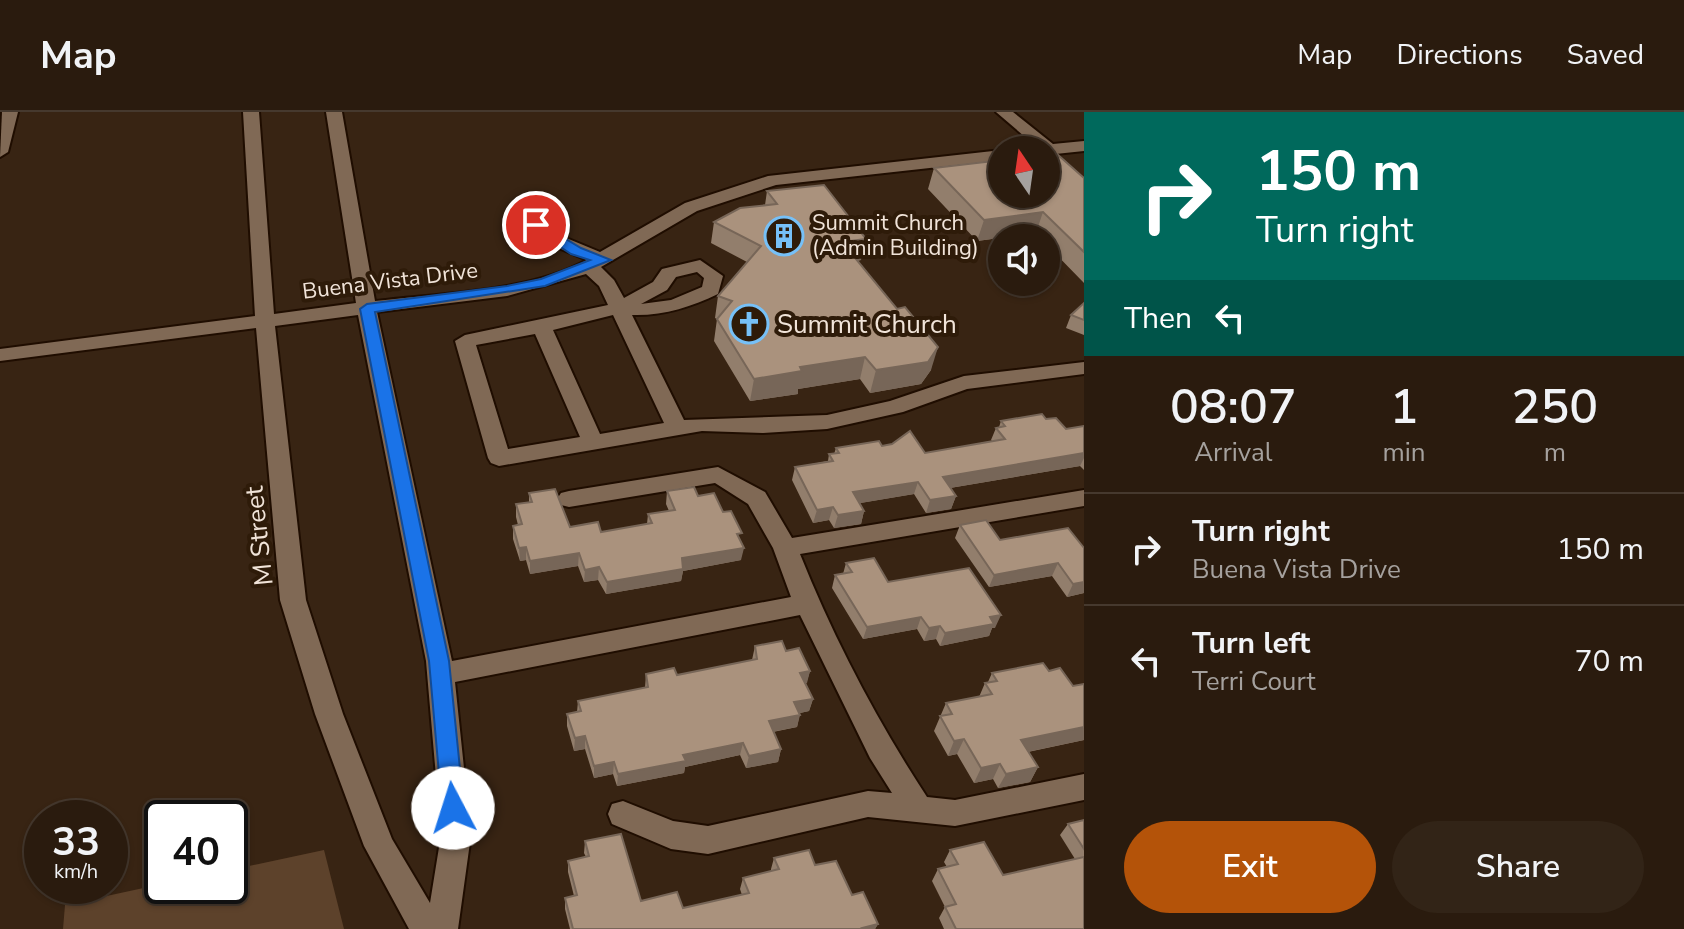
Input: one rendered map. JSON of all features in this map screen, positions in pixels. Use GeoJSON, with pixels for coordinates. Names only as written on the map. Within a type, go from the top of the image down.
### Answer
{"type":"FeatureCollection","features":[{"type":"Feature","properties":{"kind":"street"},"geometry":{"type":"LineString","coordinates":[[0,152],[10,112]]}},
{"type":"Feature","properties":{"kind":"street","name":"M Street"},"geometry":{"type":"LineString","coordinates":[[251,112],[265,321],[293,600],[329,714],[379,846],[427,929]]}},
{"type":"Feature","properties":{"kind":"street"},"geometry":{"type":"LineString","coordinates":[[334,112],[367,309],[440,674],[456,835],[442,929]]}},
{"type":"Feature","properties":{"kind":"street"},"geometry":{"type":"LineString","coordinates":[[1004,112],[1031,136]]}},
{"type":"Feature","properties":{"kind":"street"},"geometry":{"type":"LineString","coordinates":[[1076,146],[1084,158]]}},
{"type":"Feature","properties":{"kind":"street","name":"Buena Vista Drive"},"geometry":{"type":"LineString","coordinates":[[0,355],[507,290],[545,282],[596,263],[691,207],[750,186],[774,180],[988,157]]}},
{"type":"Feature","properties":{"kind":"street"},"geometry":{"type":"LineString","coordinates":[[520,208],[553,239],[596,263],[677,428]]}},
{"type":"Feature","properties":{"kind":"street"},"geometry":{"type":"LineString","coordinates":[[619,308],[542,327],[465,341],[499,458],[702,424],[763,426],[827,422],[895,407],[964,383],[1084,368]]}},
{"type":"Feature","properties":{"kind":"street"},"geometry":{"type":"LineString","coordinates":[[542,327],[593,442]]}},
{"type":"Feature","properties":{"kind":"street"},"geometry":{"type":"LineString","coordinates":[[569,499],[718,475],[757,498],[785,548],[807,604],[880,749],[918,808]]}},
{"type":"Feature","properties":{"kind":"street"},"geometry":{"type":"LineString","coordinates":[[785,548],[1084,498]]}},
{"type":"Feature","properties":{"kind":"street"},"geometry":{"type":"LineString","coordinates":[[440,674],[807,604]]}},
{"type":"Feature","properties":{"kind":"street"},"geometry":{"type":"LineString","coordinates":[[623,814],[671,835],[708,840],[868,804],[955,813],[1084,787]]}},
{"type":"Feature","properties":{"kind":"shaded area"},"geometry":{"type":"Polygon","coordinates":[[[324,850],[344,929],[63,929],[65,905],[128,904],[128,891],[144,888],[144,904],[248,904],[248,866],[324,850]]]}},
{"type":"Feature","properties":{"kind":"building"},"geometry":{"type":"Polygon","coordinates":[[[1060,157],[1084,178],[1084,252],[1060,229],[1060,224],[1055,224],[1043,212],[984,220],[934,168],[988,162],[988,208],[1060,208],[1060,157]]]}},
{"type":"Feature","properties":{"kind":"building"},"geometry":{"type":"Polygon","coordinates":[[[824,185],[866,239],[842,242],[897,309],[905,307],[938,347],[928,362],[876,370],[865,357],[800,367],[802,371],[754,379],[717,319],[732,301],[718,296],[761,246],[714,222],[740,208],[777,204],[767,191],[824,185]]]}},
{"type":"Feature","properties":{"kind":"building"},"geometry":{"type":"Polygon","coordinates":[[[1084,303],[1084,320],[1071,315],[1084,303]]]}},
{"type":"Feature","properties":{"kind":"building"},"geometry":{"type":"Polygon","coordinates":[[[1042,414],[1046,419],[1056,418],[1066,429],[1084,426],[1084,453],[943,477],[956,496],[930,500],[918,482],[853,492],[864,511],[838,515],[833,507],[817,510],[795,467],[833,461],[829,454],[839,453],[836,448],[879,441],[882,446],[892,444],[910,431],[925,453],[1005,439],[996,428],[1005,426],[1001,421],[1042,414]]]}},
{"type":"Feature","properties":{"kind":"building"},"geometry":{"type":"Polygon","coordinates":[[[694,487],[698,496],[714,493],[723,512],[731,511],[742,533],[737,534],[744,548],[682,558],[683,569],[607,582],[599,567],[585,570],[579,553],[530,561],[526,547],[519,548],[513,526],[522,524],[516,504],[532,502],[529,493],[555,489],[570,527],[598,522],[601,532],[652,523],[648,514],[675,510],[667,491],[694,487]]]}},
{"type":"Feature","properties":{"kind":"building"},"geometry":{"type":"Polygon","coordinates":[[[986,520],[1000,540],[1068,528],[1084,548],[1084,582],[1073,584],[1058,563],[994,575],[960,525],[986,520]]]}},
{"type":"Feature","properties":{"kind":"building"},"geometry":{"type":"Polygon","coordinates":[[[874,558],[888,582],[969,568],[1001,615],[990,617],[994,624],[945,633],[940,626],[929,628],[921,617],[867,627],[835,575],[852,572],[846,563],[874,558]]]}},
{"type":"Feature","properties":{"kind":"building"},"geometry":{"type":"Polygon","coordinates":[[[782,641],[786,651],[799,648],[810,671],[800,673],[813,699],[794,702],[800,715],[769,721],[781,749],[749,756],[743,743],[683,755],[686,761],[618,774],[614,762],[594,766],[585,736],[575,738],[567,714],[581,711],[578,701],[648,687],[646,674],[674,668],[677,675],[757,659],[755,646],[782,641]]]}},
{"type":"Feature","properties":{"kind":"building"},"geometry":{"type":"Polygon","coordinates":[[[1043,663],[1049,671],[1060,668],[1073,686],[1084,684],[1084,727],[1021,740],[1038,767],[1006,774],[1000,764],[981,768],[964,739],[954,741],[940,716],[952,714],[946,703],[992,694],[985,683],[997,681],[992,673],[1043,663]]]}},
{"type":"Feature","properties":{"kind":"building"},"geometry":{"type":"Polygon","coordinates":[[[1084,820],[1084,849],[1068,824],[1084,820]]]}},
{"type":"Feature","properties":{"kind":"building"},"geometry":{"type":"Polygon","coordinates":[[[621,834],[641,901],[677,892],[683,908],[749,893],[743,878],[779,869],[774,858],[809,850],[815,865],[836,861],[852,895],[863,892],[878,924],[863,929],[573,929],[565,898],[577,895],[568,861],[589,856],[585,841],[621,834]]]}},
{"type":"Feature","properties":{"kind":"building"},"geometry":{"type":"Polygon","coordinates":[[[984,842],[1003,875],[1084,857],[1084,929],[956,929],[945,907],[956,904],[938,869],[958,864],[950,850],[984,842]]]}},
{"type":"Feature","properties":{"kind":"place","name":"Summit Church (Admin Building)"},"geometry":{"type":"Point","coordinates":[784,236]}},
{"type":"Feature","properties":{"kind":"place","name":"Summit Church"},"geometry":{"type":"Point","coordinates":[749,324]}},
{"type":"Feature","properties":{"kind":"route"},"geometry":{"type":"LineString","coordinates":[[453,808],[439,661],[367,309],[507,290],[545,282],[604,260],[576,251],[553,239],[536,225]]}}]}
